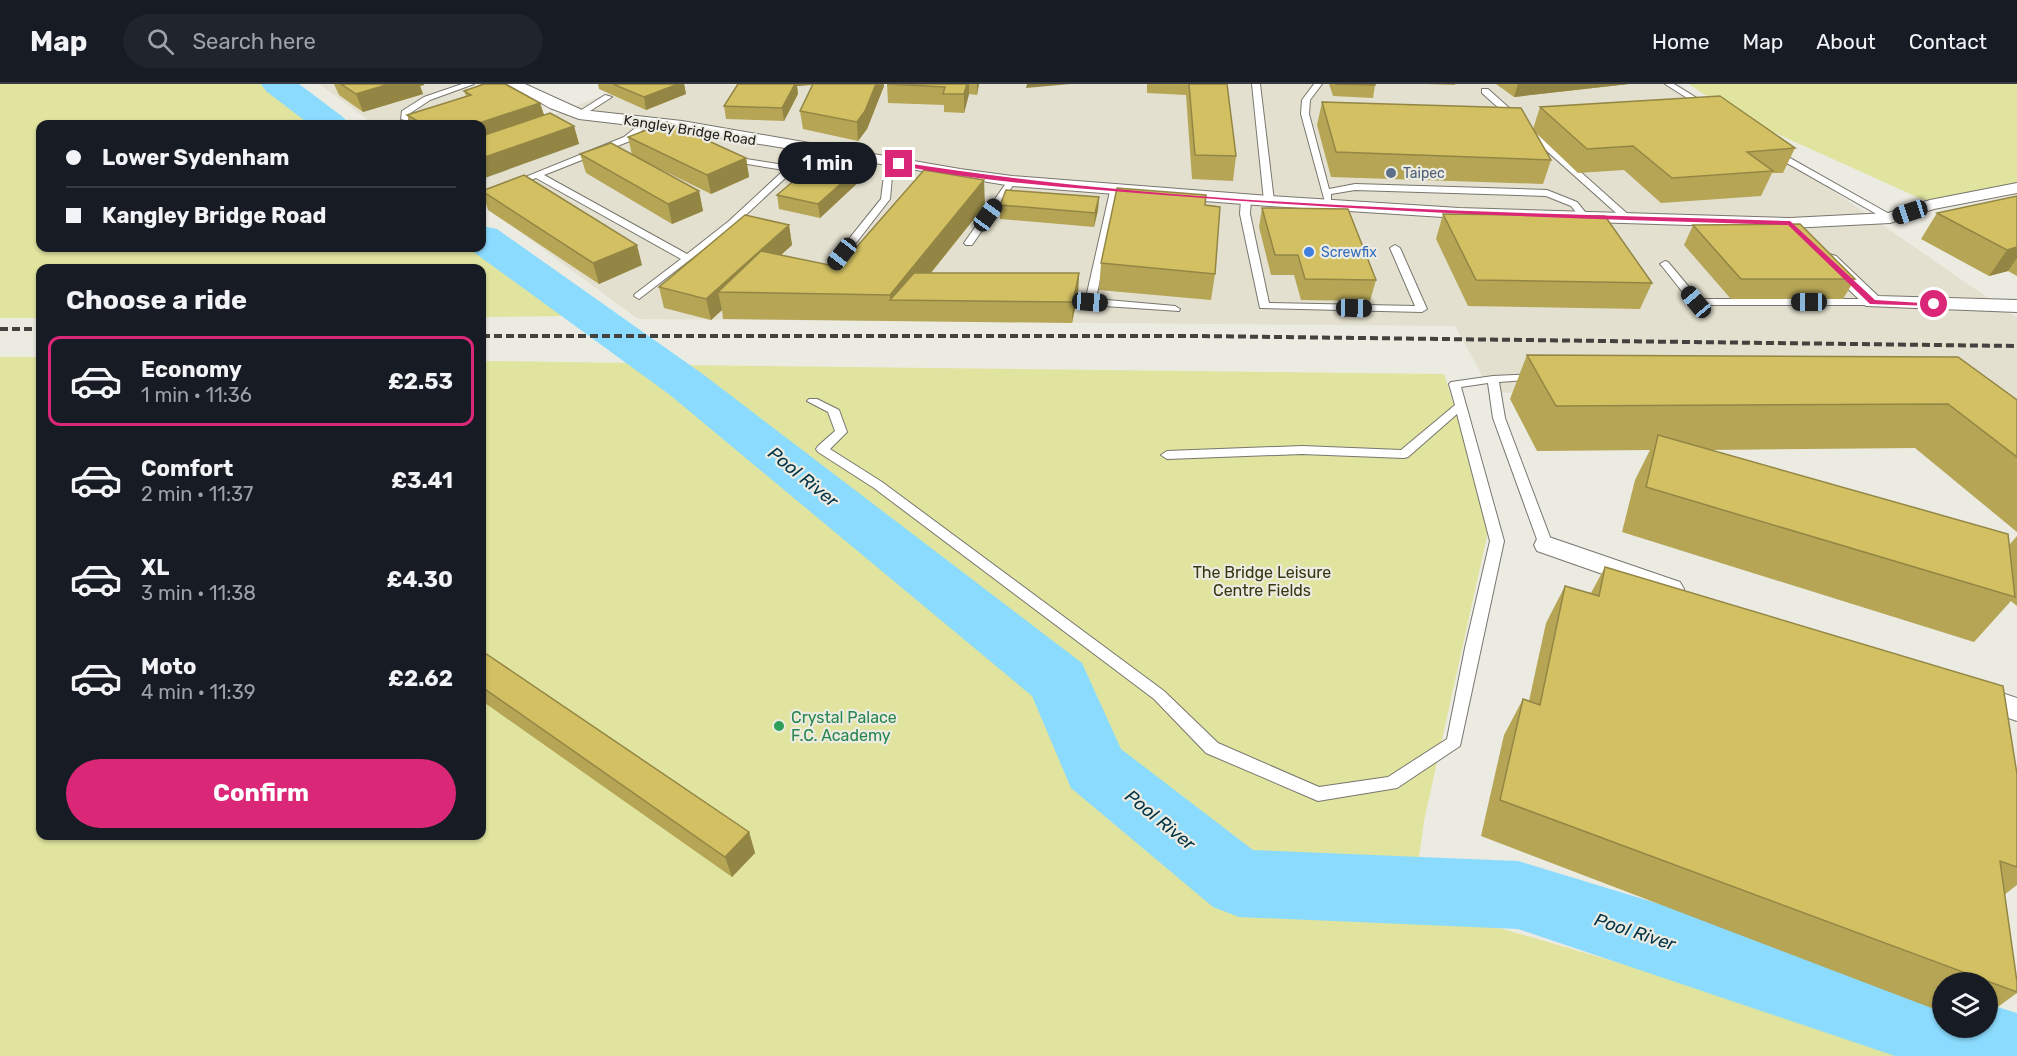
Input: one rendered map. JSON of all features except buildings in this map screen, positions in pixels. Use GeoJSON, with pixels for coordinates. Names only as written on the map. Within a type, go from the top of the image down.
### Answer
{"type":"FeatureCollection","features":[{"type":"Feature","properties":{"kind":"street","name":"Kangley Bridge Road"},"geometry":{"type":"LineString","coordinates":[[514,84],[555,105],[579,114],[648,122],[899,164],[1012,181],[1269,201],[1327,198],[1585,218],[1790,223],[1890,218],[1930,205],[2017,189]]}},
{"type":"Feature","properties":{"kind":"street"},"geometry":{"type":"LineString","coordinates":[[732,223],[762,225]]}},
{"type":"Feature","properties":{"kind":"street"},"geometry":{"type":"LineString","coordinates":[[1790,223],[1873,302],[2017,306]]}},
{"type":"Feature","properties":{"kind":"street"},"geometry":{"type":"LineString","coordinates":[[1546,544],[1692,596]]}},
{"type":"Feature","properties":{"kind":"street"},"geometry":{"type":"LineString","coordinates":[[1950,686],[2017,710]]}},
{"type":"Feature","properties":{"kind":"lane"},"geometry":{"type":"LineString","coordinates":[[405,119],[405,113],[414,104],[430,96],[470,84]]}},
{"type":"Feature","properties":{"kind":"lane"},"geometry":{"type":"LineString","coordinates":[[1256,84],[1269,201]]}},
{"type":"Feature","properties":{"kind":"lane"},"geometry":{"type":"LineString","coordinates":[[1318,84],[1306,100],[1305,114],[1327,198]]}},
{"type":"Feature","properties":{"kind":"lane"},"geometry":{"type":"LineString","coordinates":[[1669,84],[1713,111]]}},
{"type":"Feature","properties":{"kind":"lane"},"geometry":{"type":"LineString","coordinates":[[1485,91],[1628,219]]}},
{"type":"Feature","properties":{"kind":"lane"},"geometry":{"type":"LineString","coordinates":[[579,114],[608,97]]}},
{"type":"Feature","properties":{"kind":"lane"},"geometry":{"type":"LineString","coordinates":[[506,186],[627,139],[648,122]]}},
{"type":"Feature","properties":{"kind":"lane"},"geometry":{"type":"LineString","coordinates":[[1768,148],[1890,218]]}},
{"type":"Feature","properties":{"kind":"lane"},"geometry":{"type":"LineString","coordinates":[[639,296],[732,223],[791,169],[722,156]]}},
{"type":"Feature","properties":{"kind":"lane"},"geometry":{"type":"LineString","coordinates":[[828,273],[885,199],[888,176],[899,164]]}},
{"type":"Feature","properties":{"kind":"lane"},"geometry":{"type":"LineString","coordinates":[[538,175],[686,257]]}},
{"type":"Feature","properties":{"kind":"lane"},"geometry":{"type":"LineString","coordinates":[[969,243],[1012,181]]}},
{"type":"Feature","properties":{"kind":"lane"},"geometry":{"type":"LineString","coordinates":[[1114,189],[1090,302],[1175,309]]}},
{"type":"Feature","properties":{"kind":"lane"},"geometry":{"type":"LineString","coordinates":[[1246,199],[1245,214],[1264,306],[1422,309],[1395,248]]}},
{"type":"Feature","properties":{"kind":"lane"},"geometry":{"type":"LineString","coordinates":[[1665,264],[1696,302],[1873,302]]}},
{"type":"Feature","properties":{"kind":"lane"},"geometry":{"type":"LineString","coordinates":[[813,401],[833,410],[841,432],[822,449],[878,485],[1159,695],[1212,748],[1318,794],[1391,783],[1454,742],[1472,648],[1497,541],[1455,384],[1547,377]]}},
{"type":"Feature","properties":{"kind":"lane"},"geometry":{"type":"LineString","coordinates":[[1493,380],[1498,418],[1546,544]]}},
{"type":"Feature","properties":{"kind":"lane"},"geometry":{"type":"LineString","coordinates":[[1167,455],[1302,450],[1404,454],[1460,406]]}},
{"type":"Feature","properties":{"kind":"shaded area"},"geometry":{"type":"Polygon","coordinates":[[[319,84],[461,84],[528,125],[631,84],[1679,84],[2017,318],[2017,452],[1531,392],[1492,393],[1455,326],[638,319],[486,207],[486,120],[368,120],[319,84]]]}},
{"type":"Feature","properties":{"kind":"green space"},"geometry":{"type":"Polygon","coordinates":[[[0,84],[265,84],[311,120],[36,120],[36,252],[480,252],[568,316],[486,317],[486,264],[36,264],[36,318],[0,318],[0,84]]]}},
{"type":"Feature","properties":{"kind":"green space"},"geometry":{"type":"Polygon","coordinates":[[[1689,84],[2017,84],[2017,194],[1937,206],[1733,114],[1689,84]]]}},
{"type":"Feature","properties":{"kind":"green space","name":"Crystal Palace F.C. Academy"},"geometry":{"type":"Polygon","coordinates":[[[0,357],[36,357],[36,840],[486,840],[486,361],[632,363],[1042,665],[1069,703],[1091,778],[1109,808],[1127,829],[1155,852],[1200,881],[1237,895],[1280,907],[1355,919],[1459,916],[1936,1056],[0,1056],[0,357]]]}},
{"type":"Feature","properties":{"kind":"green space","name":"The Bridge Leisure Centre Fields"},"geometry":{"type":"Polygon","coordinates":[[[678,365],[1444,374],[1491,518],[1424,821],[1418,865],[1250,866],[1111,765],[1078,681],[678,365]]]}},
{"type":"Feature","properties":{"kind":"waterway","name":"Pool River"},"geometry":{"type":"LineString","coordinates":[[278,84],[326,120]]}},
{"type":"Feature","properties":{"kind":"waterway","name":"Pool River"},"geometry":{"type":"LineString","coordinates":[[486,241],[687,385],[1059,681],[1095,768],[1239,883],[1518,895],[2017,1055]]}},
{"type":"Feature","properties":{"kind":"railway"},"geometry":{"type":"LineString","coordinates":[[0,329],[36,329]]}},
{"type":"Feature","properties":{"kind":"railway"},"geometry":{"type":"LineString","coordinates":[[486,336],[1196,336],[2017,346]]}},
{"type":"Feature","properties":{"kind":"place","name":"Taipec"},"geometry":{"type":"Point","coordinates":[1391,173]}},
{"type":"Feature","properties":{"kind":"place","name":"Screwfix"},"geometry":{"type":"Point","coordinates":[1309,252]}},
{"type":"Feature","properties":{"kind":"place","name":"Crystal Palace F.C. Academy"},"geometry":{"type":"Point","coordinates":[779,726]}},
{"type":"Feature","properties":{"kind":"route"},"geometry":{"type":"LineString","coordinates":[[899,164],[1012,181],[1269,201],[1480,214],[1790,223],[1873,302],[1934,304]]}}]}
